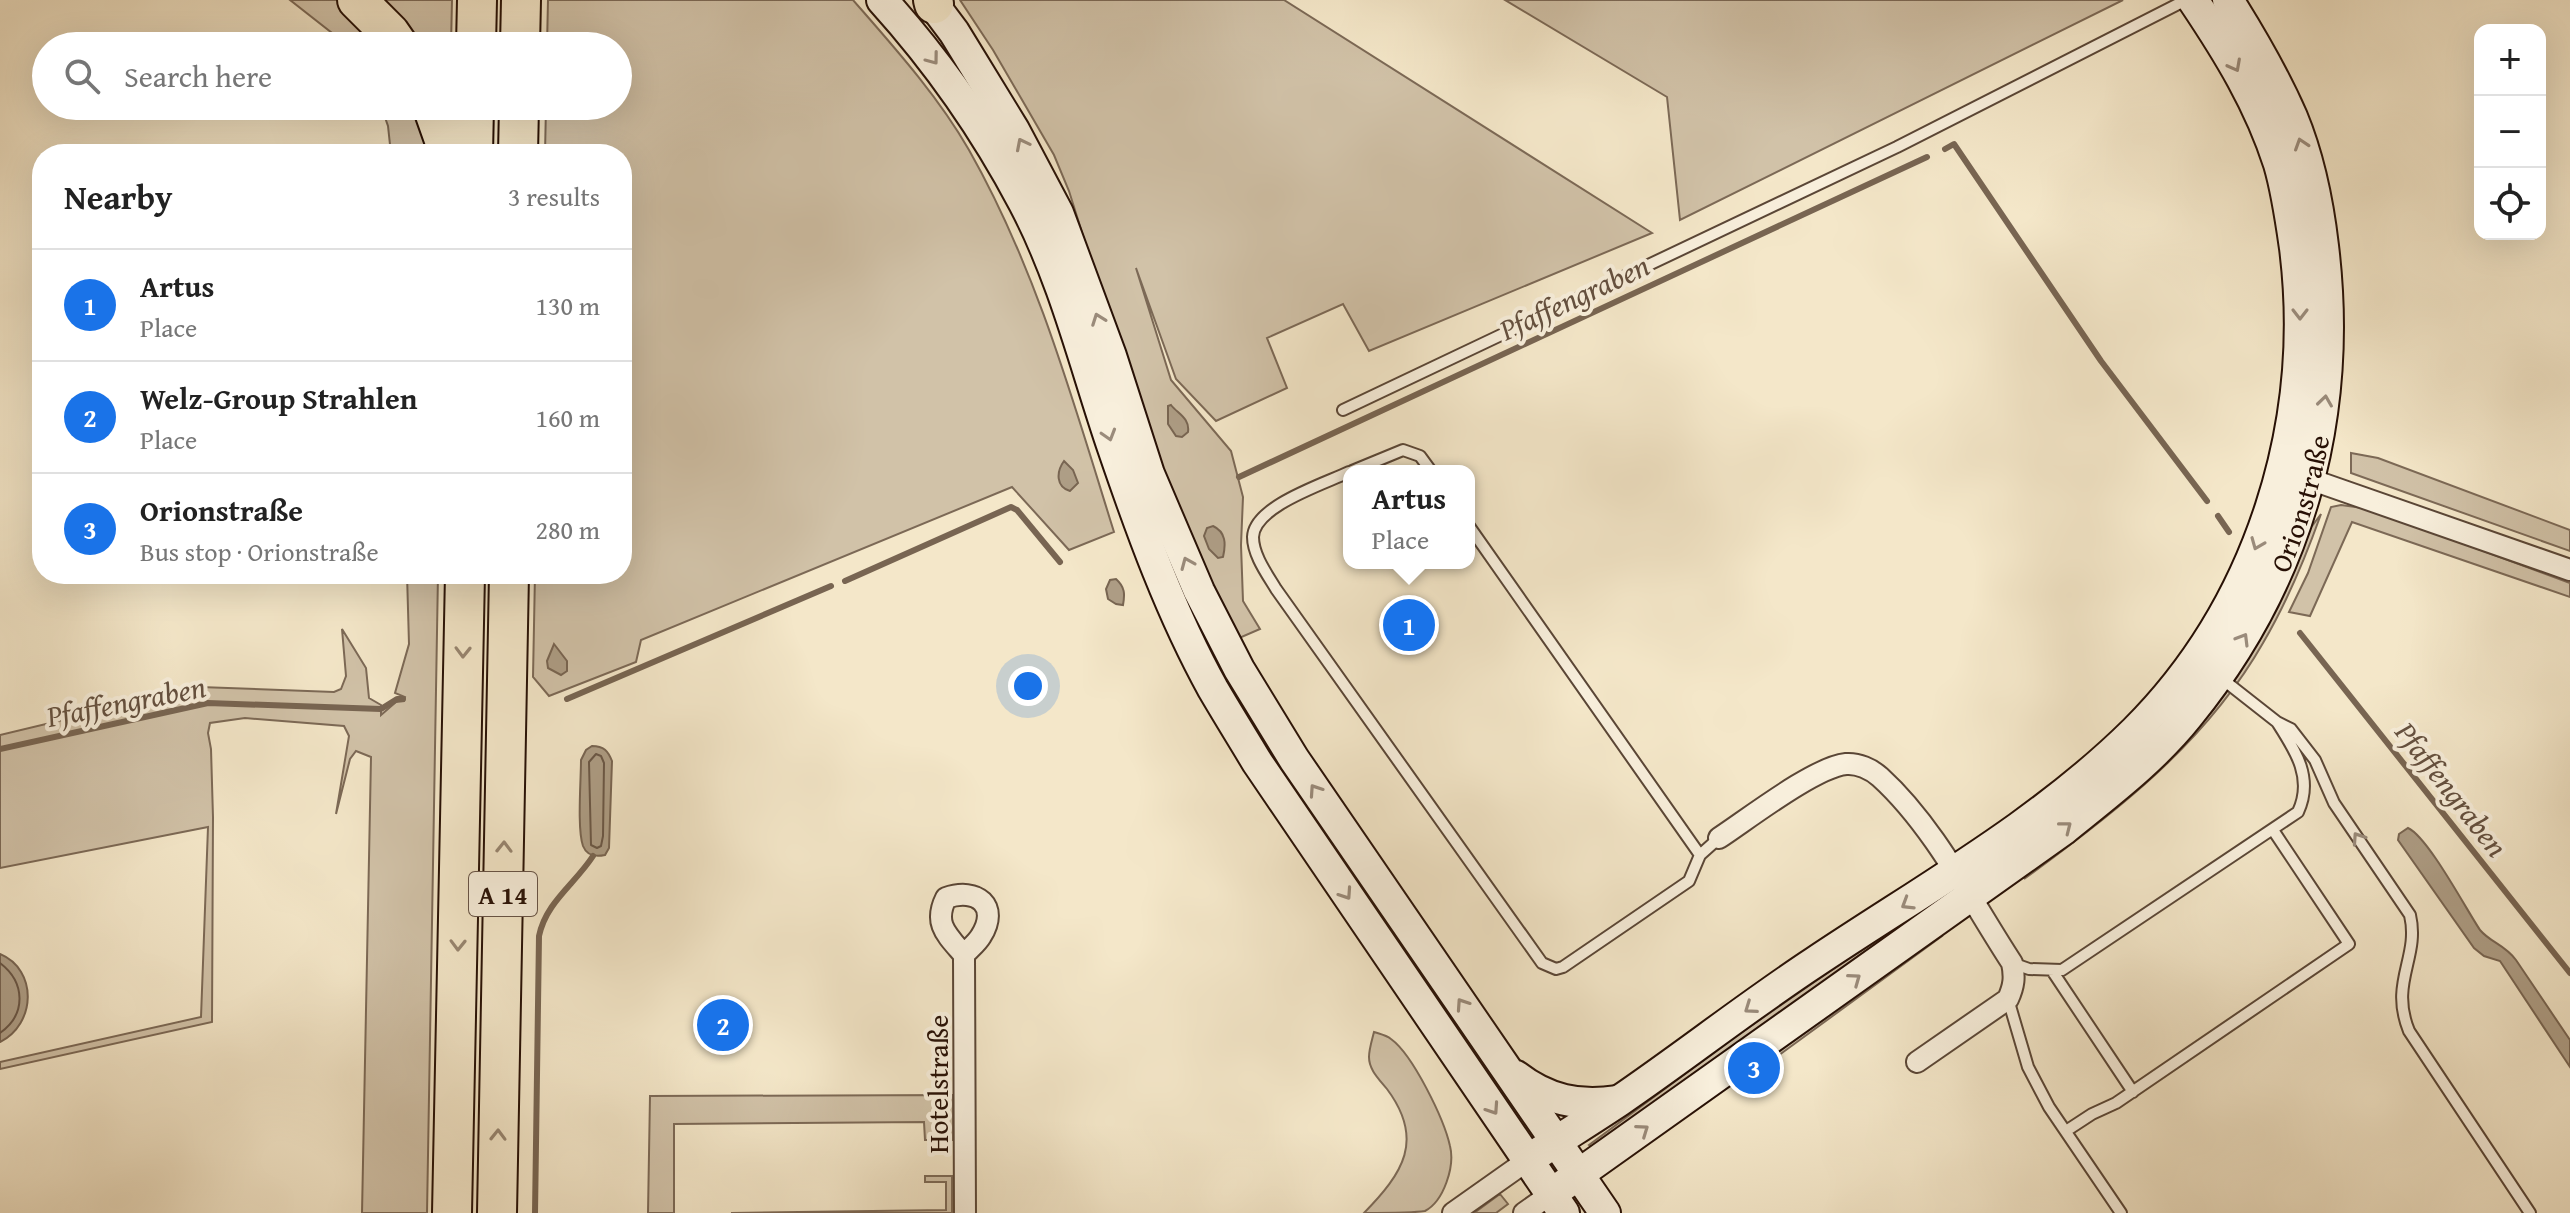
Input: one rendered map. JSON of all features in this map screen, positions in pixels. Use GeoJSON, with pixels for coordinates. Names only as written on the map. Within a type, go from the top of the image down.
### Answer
{"type":"FeatureCollection","features":[{"type":"Feature","properties":{"kind":"highway"},"geometry":{"type":"LineString","coordinates":[[357,0],[389,32]]}},
{"type":"Feature","properties":{"kind":"highway"},"geometry":{"type":"LineString","coordinates":[[476,32],[477,0]]}},
{"type":"Feature","properties":{"kind":"highway"},"geometry":{"type":"LineString","coordinates":[[520,32],[521,0]]}},
{"type":"Feature","properties":{"kind":"highway"},"geometry":{"type":"LineString","coordinates":[[437,120],[445,144]]}},
{"type":"Feature","properties":{"kind":"highway"},"geometry":{"type":"LineString","coordinates":[[473,144],[474,120]]}},
{"type":"Feature","properties":{"kind":"highway"},"geometry":{"type":"LineString","coordinates":[[518,144],[519,120]]}},
{"type":"Feature","properties":{"kind":"highway","name":"A 14"},"geometry":{"type":"LineString","coordinates":[[452,1213],[465,584]]}},
{"type":"Feature","properties":{"kind":"highway","name":"A 14"},"geometry":{"type":"LineString","coordinates":[[497,1213],[509,584]]}},
{"type":"Feature","properties":{"kind":"street"},"geometry":{"type":"LineString","coordinates":[[882,0],[929,52],[977,120],[1025,204],[1060,282],[1143,532],[1173,605],[1213,687],[1257,762],[1558,1204],[1524,1213]]}},
{"type":"Feature","properties":{"kind":"street","name":"Orionstraße"},"geometry":{"type":"LineString","coordinates":[[1528,1160],[1619,1101],[1814,962],[2063,830],[2144,763],[2187,719],[2219,677],[2266,600],[2284,558],[2296,474],[2300,286],[2291,218],[2264,123],[2233,60],[2193,0]]}},
{"type":"Feature","properties":{"kind":"street","name":"Orionstraße"},"geometry":{"type":"LineString","coordinates":[[1558,1204],[1579,1175],[1961,883],[2057,800],[2135,731],[2177,684],[2215,633],[2242,580],[2264,526],[2322,423],[2329,354],[2328,283],[2318,206],[2293,119],[2258,47],[2228,0]]}},
{"type":"Feature","properties":{"kind":"street"},"geometry":{"type":"LineString","coordinates":[[932,1],[1014,130],[1058,213],[1111,356],[1149,474],[1199,591],[1239,669],[1294,759],[1605,1213]]}},
{"type":"Feature","properties":{"kind":"street"},"geometry":{"type":"LineString","coordinates":[[2296,474],[2570,570]]}},
{"type":"Feature","properties":{"kind":"street"},"geometry":{"type":"LineString","coordinates":[[1719,838],[1821,771],[1850,764],[1864,767],[1879,776],[1916,818],[2012,963],[2014,986],[2008,999],[1917,1062]]}},
{"type":"Feature","properties":{"kind":"street","name":"Hotelstraße"},"geometry":{"type":"LineString","coordinates":[[964,955],[965,1213]]}},
{"type":"Feature","properties":{"kind":"street"},"geometry":{"type":"LineString","coordinates":[[1506,1069],[1553,1098],[1575,1103],[1619,1101]]}},
{"type":"Feature","properties":{"kind":"street"},"geometry":{"type":"LineString","coordinates":[[1453,1213],[1528,1160]]}},
{"type":"Feature","properties":{"kind":"lane"},"geometry":{"type":"LineString","coordinates":[[1343,410],[1897,147],[2186,0]]}},
{"type":"Feature","properties":{"kind":"lane"},"geometry":{"type":"LineString","coordinates":[[1367,465],[1403,450],[1420,456],[1427,465]]}},
{"type":"Feature","properties":{"kind":"lane"},"geometry":{"type":"LineString","coordinates":[[1343,475],[1263,515],[1254,530],[1255,549],[1276,589],[1542,963],[1556,969],[1576,958],[1689,881],[1700,855],[1719,838]]}},
{"type":"Feature","properties":{"kind":"lane"},"geometry":{"type":"LineString","coordinates":[[1475,535],[1700,855]]}},
{"type":"Feature","properties":{"kind":"lane"},"geometry":{"type":"LineString","coordinates":[[2219,677],[2277,722],[2291,729],[2315,760],[2334,803],[2410,915],[2413,930],[2400,993],[2402,1013],[2409,1031],[2530,1213]]}},
{"type":"Feature","properties":{"kind":"lane"},"geometry":{"type":"LineString","coordinates":[[2012,963],[2029,969],[2062,970],[2298,812],[2305,788],[2300,760],[2277,722]]}},
{"type":"Feature","properties":{"kind":"lane"},"geometry":{"type":"LineString","coordinates":[[2066,1131],[2133,1092],[2349,944],[2273,830]]}},
{"type":"Feature","properties":{"kind":"lane"},"geometry":{"type":"LineString","coordinates":[[2053,972],[2133,1092]]}},
{"type":"Feature","properties":{"kind":"lane"},"geometry":{"type":"LineString","coordinates":[[2008,999],[2028,1067],[2049,1107],[2121,1213]]}},
{"type":"Feature","properties":{"kind":"shaded area"},"geometry":{"type":"Polygon","coordinates":[[[290,0],[349,0],[380,32],[331,32],[290,0]]]}},
{"type":"Feature","properties":{"kind":"shaded area"},"geometry":{"type":"Polygon","coordinates":[[[373,0],[452,0],[451,32],[400,32],[373,0]]]}},
{"type":"Feature","properties":{"kind":"shaded area"},"geometry":{"type":"Polygon","coordinates":[[[548,0],[853,0],[944,110],[993,195],[1052,337],[1114,532],[1069,550],[1012,487],[641,640],[636,662],[549,696],[533,677],[535,584],[632,584],[632,144],[545,144],[546,120],[632,120],[632,32],[547,32],[548,0]]]}},
{"type":"Feature","properties":{"kind":"shaded area"},"geometry":{"type":"Polygon","coordinates":[[[960,0],[1284,0],[1652,233],[1369,351],[1343,304],[1267,338],[1287,388],[1216,421],[1176,379],[1136,268],[1171,380],[1231,451],[1243,497],[1243,601],[1260,629],[1237,639],[1187,537],[1054,155],[960,0]]]}},
{"type":"Feature","properties":{"kind":"shaded area"},"geometry":{"type":"Polygon","coordinates":[[[1505,0],[2123,0],[1680,220],[1667,97],[1505,0]]]}},
{"type":"Feature","properties":{"kind":"shaded area"},"geometry":{"type":"Polygon","coordinates":[[[386,120],[430,120],[436,144],[390,144],[386,120]]]}},
{"type":"Feature","properties":{"kind":"shaded area"},"geometry":{"type":"Polygon","coordinates":[[[2351,453],[2378,458],[2570,530],[2570,551],[2351,473],[2351,453]]]}},
{"type":"Feature","properties":{"kind":"shaded area"},"geometry":{"type":"Polygon","coordinates":[[[2341,505],[2370,509],[2570,583],[2570,597],[2352,522],[2310,616],[2289,612],[2308,573],[2331,507],[2341,505]]]}},
{"type":"Feature","properties":{"kind":"shaded area"},"geometry":{"type":"Polygon","coordinates":[[[2321,514],[2272,628],[2214,713],[2125,802],[2024,879],[2032,867],[2093,820],[2321,514]]]}},
{"type":"Feature","properties":{"kind":"shaded area"},"geometry":{"type":"Polygon","coordinates":[[[407,584],[438,584],[427,1213],[362,1213],[371,757],[356,751],[350,759],[336,814],[349,736],[344,726],[245,718],[210,723],[212,1022],[0,1069],[0,1062],[201,1017],[208,827],[0,868],[0,735],[200,687],[334,692],[341,689],[346,676],[342,629],[366,668],[369,698],[381,705],[381,715],[396,702],[404,701],[405,697],[395,693],[409,644],[407,584]]]}},
{"type":"Feature","properties":{"kind":"shaded area"},"geometry":{"type":"Polygon","coordinates":[[[1921,908],[1925,914],[1593,1148],[1589,1145],[1732,1039],[1921,908]]]}},
{"type":"Feature","properties":{"kind":"shaded area"},"geometry":{"type":"Polygon","coordinates":[[[1938,931],[1942,936],[1771,1061],[1767,1055],[1938,931]]]}},
{"type":"Feature","properties":{"kind":"shaded area"},"geometry":{"type":"Polygon","coordinates":[[[1374,1032],[1391,1039],[1409,1059],[1447,1134],[1451,1163],[1446,1182],[1438,1199],[1425,1211],[1364,1213],[1398,1170],[1407,1140],[1399,1107],[1369,1062],[1374,1032]]]}},
{"type":"Feature","properties":{"kind":"shaded area"},"geometry":{"type":"Polygon","coordinates":[[[953,1095],[953,1140],[925,1140],[924,1122],[674,1124],[674,1213],[648,1213],[650,1096],[953,1095]]]}},
{"type":"Feature","properties":{"kind":"shaded area"},"geometry":{"type":"Polygon","coordinates":[[[925,1176],[952,1176],[952,1213],[731,1213],[946,1210],[946,1182],[925,1182],[925,1176]]]}},
{"type":"Feature","properties":{"kind":"shaded area"},"geometry":{"type":"Polygon","coordinates":[[[1500,1194],[1508,1204],[1496,1213],[1474,1213],[1500,1194]]]}},
{"type":"Feature","properties":{"kind":"water"},"geometry":{"type":"Polygon","coordinates":[[[1171,405],[1187,423],[1188,432],[1182,437],[1176,436],[1168,424],[1168,406],[1171,405]]]}},
{"type":"Feature","properties":{"kind":"water"},"geometry":{"type":"Polygon","coordinates":[[[1064,461],[1073,470],[1078,483],[1070,491],[1062,486],[1059,479],[1064,461]]]}},
{"type":"Feature","properties":{"kind":"water"},"geometry":{"type":"Polygon","coordinates":[[[1213,526],[1224,539],[1223,557],[1218,558],[1209,549],[1204,536],[1207,528],[1213,526]]]}},
{"type":"Feature","properties":{"kind":"water"},"geometry":{"type":"Polygon","coordinates":[[[1116,579],[1124,591],[1123,605],[1108,599],[1106,589],[1110,580],[1116,579]]]}},
{"type":"Feature","properties":{"kind":"water"},"geometry":{"type":"Polygon","coordinates":[[[554,644],[567,661],[567,671],[561,675],[548,668],[547,661],[554,644]]]}},
{"type":"Feature","properties":{"kind":"water"},"geometry":{"type":"Polygon","coordinates":[[[592,746],[605,750],[612,761],[609,848],[605,855],[598,856],[589,854],[583,846],[580,828],[581,760],[592,746]]]}},
{"type":"Feature","properties":{"kind":"water"},"geometry":{"type":"Polygon","coordinates":[[[2408,828],[2436,859],[2480,930],[2516,960],[2570,1040],[2570,1067],[2500,961],[2484,956],[2474,948],[2398,840],[2399,834],[2408,828]]]}},
{"type":"Feature","properties":{"kind":"water"},"geometry":{"type":"Polygon","coordinates":[[[0,954],[21,972],[28,997],[21,1023],[0,1042],[0,954]]]}},
{"type":"Feature","properties":{"kind":"waterway","name":"Pfaffengraben"},"geometry":{"type":"LineString","coordinates":[[1945,149],[1954,144],[2101,361],[2207,501]]}},
{"type":"Feature","properties":{"kind":"waterway","name":"Pfaffengraben"},"geometry":{"type":"LineString","coordinates":[[1239,477],[1927,157]]}},
{"type":"Feature","properties":{"kind":"waterway","name":"Pfaffengraben"},"geometry":{"type":"LineString","coordinates":[[845,581],[1011,507],[1017,510],[1060,562]]}},
{"type":"Feature","properties":{"kind":"waterway","name":"Pfaffengraben"},"geometry":{"type":"LineString","coordinates":[[2218,516],[2229,532]]}},
{"type":"Feature","properties":{"kind":"waterway","name":"Pfaffengraben"},"geometry":{"type":"LineString","coordinates":[[567,699],[831,586]]}},
{"type":"Feature","properties":{"kind":"waterway","name":"Pfaffengraben"},"geometry":{"type":"LineString","coordinates":[[2300,633],[2570,973]]}},
{"type":"Feature","properties":{"kind":"waterway","name":"Pfaffengraben"},"geometry":{"type":"LineString","coordinates":[[0,749],[208,703],[381,709],[397,699],[403,699]]}},
{"type":"Feature","properties":{"kind":"waterway"},"geometry":{"type":"LineString","coordinates":[[535,1213],[539,936],[554,903],[593,856]]}},
{"type":"Feature","properties":{"kind":"place","name":"Artus"},"geometry":{"type":"Point","coordinates":[1409,625]}},
{"type":"Feature","properties":{"kind":"place","name":"Welz-Group Strahlen"},"geometry":{"type":"Point","coordinates":[723,1025]}},
{"type":"Feature","properties":{"kind":"place","name":"Orionstraße"},"geometry":{"type":"Point","coordinates":[1754,1068]}}]}
